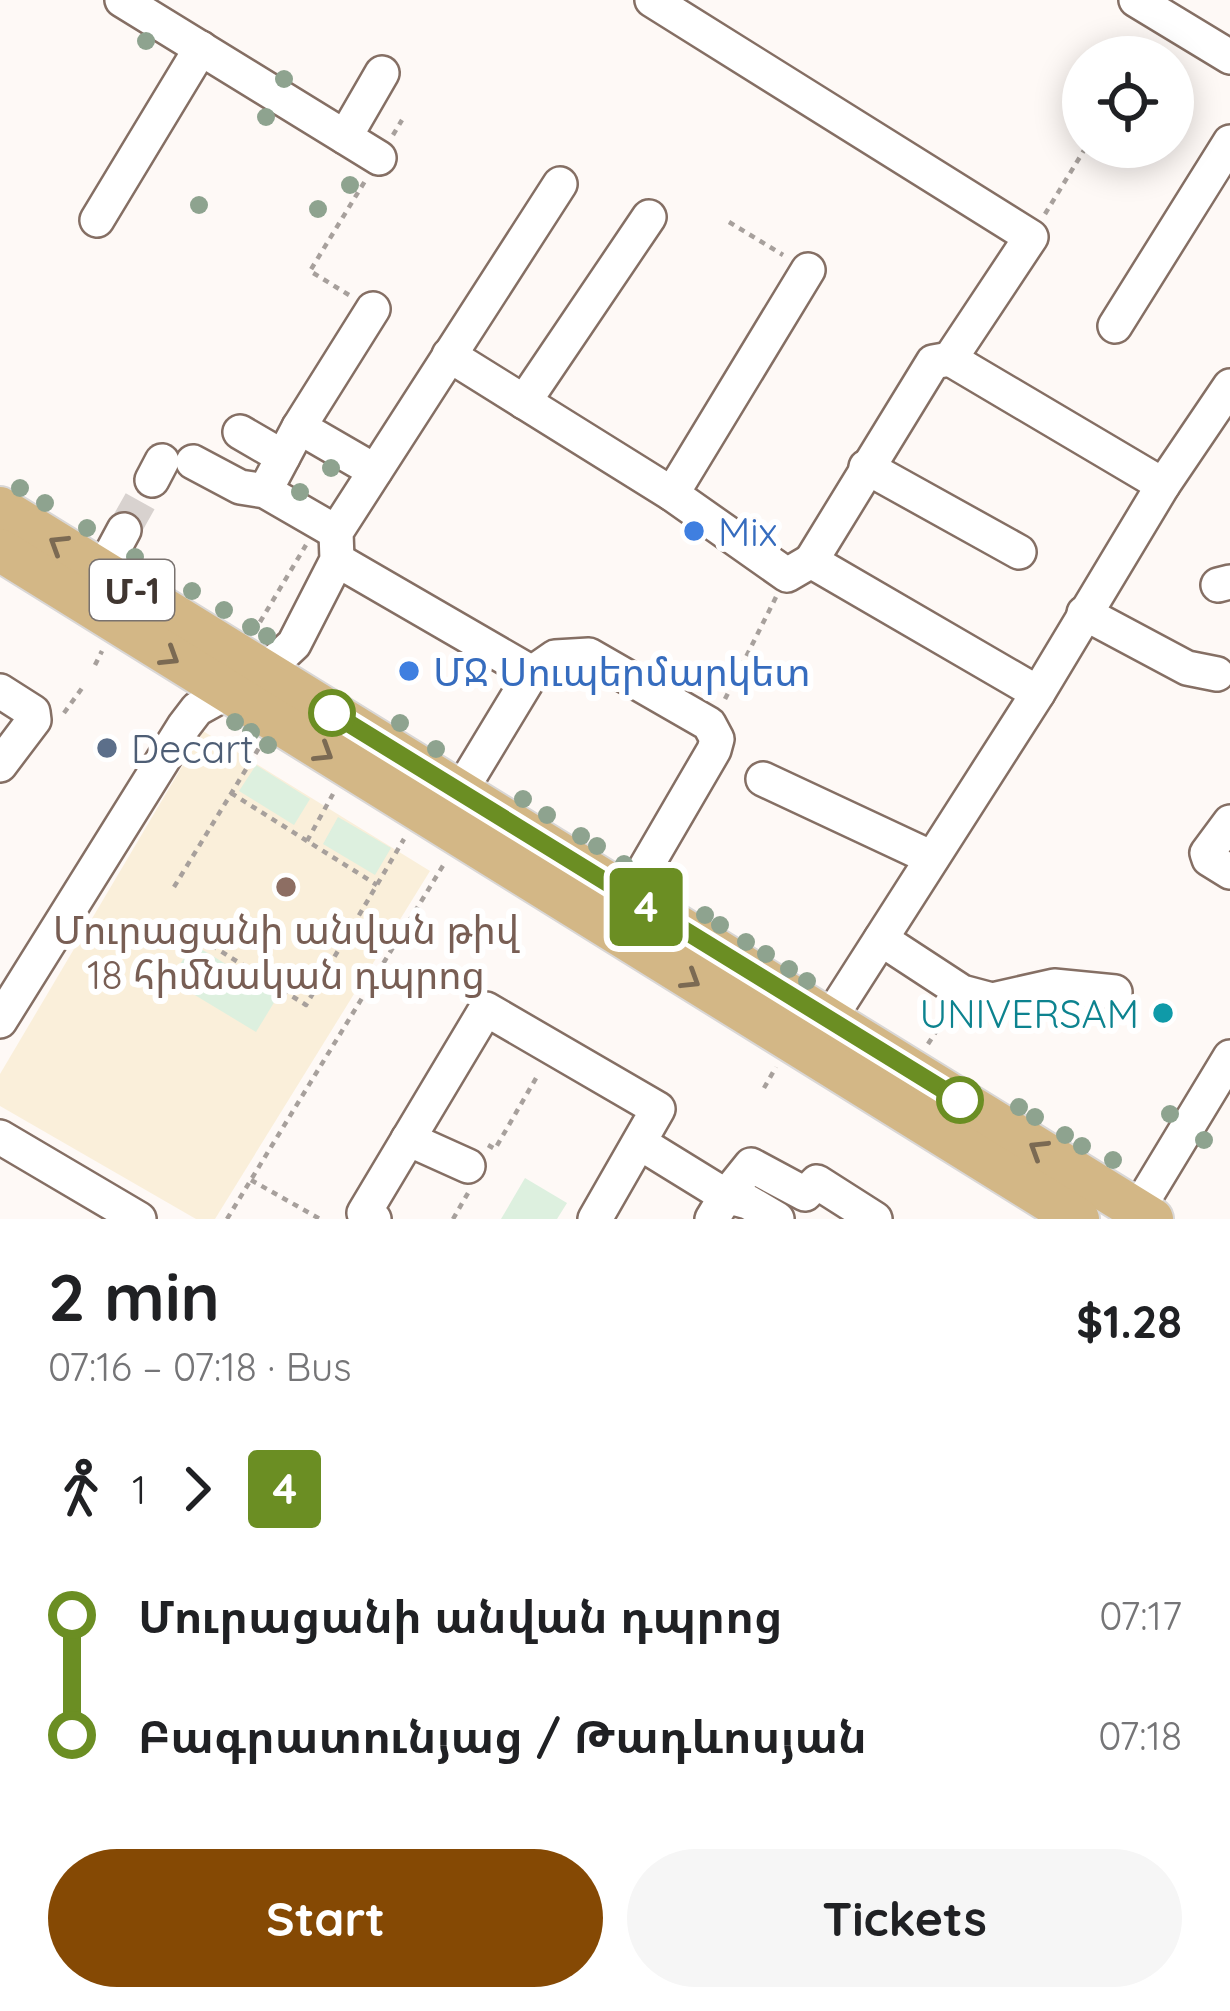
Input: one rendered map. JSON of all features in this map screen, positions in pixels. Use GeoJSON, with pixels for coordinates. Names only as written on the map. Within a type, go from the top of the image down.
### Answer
{"type":"FeatureCollection","features":[{"type":"Feature","properties":{"kind":"main road","name":"Մ-1"},"geometry":{"type":"LineString","coordinates":[[0,508],[1141,1216]]}},
{"type":"Feature","properties":{"kind":"main road","name":"Մ-1"},"geometry":{"type":"LineString","coordinates":[[0,550],[1078,1219]]}},
{"type":"Feature","properties":{"kind":"street"},"geometry":{"type":"LineString","coordinates":[[122,0],[379,158]]}},
{"type":"Feature","properties":{"kind":"street"},"geometry":{"type":"LineString","coordinates":[[652,0],[1031,236],[950,359]]}},
{"type":"Feature","properties":{"kind":"street"},"geometry":{"type":"LineString","coordinates":[[1136,0],[1230,57]]}},
{"type":"Feature","properties":{"kind":"street"},"geometry":{"type":"LineString","coordinates":[[97,220],[201,48]]}},
{"type":"Feature","properties":{"kind":"street"},"geometry":{"type":"LineString","coordinates":[[345,137],[382,73]]}},
{"type":"Feature","properties":{"kind":"street"},"geometry":{"type":"LineString","coordinates":[[1115,326],[1230,142]]}},
{"type":"Feature","properties":{"kind":"street"},"geometry":{"type":"LineString","coordinates":[[0,1021],[197,709],[264,672],[294,644],[331,538],[560,184]]}},
{"type":"Feature","properties":{"kind":"street"},"geometry":{"type":"LineString","coordinates":[[524,402],[649,217]]}},
{"type":"Feature","properties":{"kind":"street"},"geometry":{"type":"LineString","coordinates":[[672,494],[808,270]]}},
{"type":"Feature","properties":{"kind":"street"},"geometry":{"type":"LineString","coordinates":[[265,491],[373,309]]}},
{"type":"Feature","properties":{"kind":"street"},"geometry":{"type":"LineString","coordinates":[[449,356],[799,568],[1038,693]]}},
{"type":"Feature","properties":{"kind":"street"},"geometry":{"type":"LineString","coordinates":[[799,568],[933,362],[950,359],[1163,485]]}},
{"type":"Feature","properties":{"kind":"street"},"geometry":{"type":"LineString","coordinates":[[829,1020],[1038,693],[1163,485],[1229,390]]}},
{"type":"Feature","properties":{"kind":"street"},"geometry":{"type":"LineString","coordinates":[[240,432],[291,442],[375,471]]}},
{"type":"Feature","properties":{"kind":"street"},"geometry":{"type":"LineString","coordinates":[[866,467],[1019,552]]}},
{"type":"Feature","properties":{"kind":"street"},"geometry":{"type":"LineString","coordinates":[[169,468],[265,491],[532,674]]}},
{"type":"Feature","properties":{"kind":"street"},"geometry":{"type":"LineString","coordinates":[[102,571],[124,530]]}},
{"type":"Feature","properties":{"kind":"street"},"geometry":{"type":"LineString","coordinates":[[1084,613],[1187,668],[1217,674]]}},
{"type":"Feature","properties":{"kind":"street"},"geometry":{"type":"LineString","coordinates":[[460,792],[532,674],[555,657],[589,655],[710,724],[717,739],[714,750],[629,896]]}},
{"type":"Feature","properties":{"kind":"street"},"geometry":{"type":"LineString","coordinates":[[0,691],[33,712],[34,720],[7,771]]}},
{"type":"Feature","properties":{"kind":"street"},"geometry":{"type":"LineString","coordinates":[[763,779],[932,858]]}},
{"type":"Feature","properties":{"kind":"street"},"geometry":{"type":"LineString","coordinates":[[1230,822],[1207,853],[1209,860],[1230,872]]}},
{"type":"Feature","properties":{"kind":"street"},"geometry":{"type":"LineString","coordinates":[[881,939],[962,992],[992,1000],[1054,986],[1115,992]]}},
{"type":"Feature","properties":{"kind":"street"},"geometry":{"type":"LineString","coordinates":[[374,1219],[364,1213],[486,1009],[658,1109],[595,1219]]}},
{"type":"Feature","properties":{"kind":"street"},"geometry":{"type":"LineString","coordinates":[[1141,1216],[1230,1058]]}},
{"type":"Feature","properties":{"kind":"street"},"geometry":{"type":"LineString","coordinates":[[0,1137],[139,1219]]}},
{"type":"Feature","properties":{"kind":"street"},"geometry":{"type":"LineString","coordinates":[[408,1139],[468,1166]]}},
{"type":"Feature","properties":{"kind":"street"},"geometry":{"type":"LineString","coordinates":[[640,1143],[719,1207],[748,1202],[777,1219]]}},
{"type":"Feature","properties":{"kind":"street"},"geometry":{"type":"LineString","coordinates":[[719,1207],[751,1165],[805,1194],[817,1183],[859,1215]]}},
{"type":"Feature","properties":{"kind":"path"},"geometry":{"type":"LineString","coordinates":[[373,309],[310,271],[402,120]]}},
{"type":"Feature","properties":{"kind":"path"},"geometry":{"type":"LineString","coordinates":[[1031,236],[1073,168]]}},
{"type":"Feature","properties":{"kind":"path"},"geometry":{"type":"LineString","coordinates":[[728,222],[808,270]]}},
{"type":"Feature","properties":{"kind":"path"},"geometry":{"type":"LineString","coordinates":[[260,622],[331,538]]}},
{"type":"Feature","properties":{"kind":"path"},"geometry":{"type":"LineString","coordinates":[[710,724],[799,568]]}},
{"type":"Feature","properties":{"kind":"path"},"geometry":{"type":"LineString","coordinates":[[95,665],[102,651]]}},
{"type":"Feature","properties":{"kind":"path"},"geometry":{"type":"LineString","coordinates":[[174,887],[259,748]]}},
{"type":"Feature","properties":{"kind":"path"},"geometry":{"type":"LineString","coordinates":[[231,793],[376,885]]}},
{"type":"Feature","properties":{"kind":"path"},"geometry":{"type":"LineString","coordinates":[[307,841],[333,794]]}},
{"type":"Feature","properties":{"kind":"path"},"geometry":{"type":"LineString","coordinates":[[181,926],[306,1005],[404,839]]}},
{"type":"Feature","properties":{"kind":"path"},"geometry":{"type":"LineString","coordinates":[[227,1219],[444,864]]}},
{"type":"Feature","properties":{"kind":"path"},"geometry":{"type":"LineString","coordinates":[[453,1219],[469,1192],[457,1185],[482,1142],[495,1149],[554,1047]]}},
{"type":"Feature","properties":{"kind":"path"},"geometry":{"type":"LineString","coordinates":[[764,1088],[778,1064]]}},
{"type":"Feature","properties":{"kind":"path"},"geometry":{"type":"LineString","coordinates":[[251,1180],[320,1219]]}},
{"type":"Feature","properties":{"kind":"shaded area"},"geometry":{"type":"Polygon","coordinates":[[[203,731],[430,871],[215,1219],[196,1219],[0,1106],[0,1074],[203,731]]]}},
{"type":"Feature","properties":{"kind":"green space"},"geometry":{"type":"Polygon","coordinates":[[[256,765],[310,799],[294,825],[239,791],[256,765]]]}},
{"type":"Feature","properties":{"kind":"green space"},"geometry":{"type":"Polygon","coordinates":[[[338,817],[391,848],[375,875],[323,844],[338,817]]]}},
{"type":"Feature","properties":{"kind":"green space"},"geometry":{"type":"Polygon","coordinates":[[[193,944],[278,996],[256,1032],[170,980],[193,944]]]}},
{"type":"Feature","properties":{"kind":"green space"},"geometry":{"type":"Polygon","coordinates":[[[525,1178],[567,1203],[557,1219],[501,1219],[525,1178]]]}},
{"type":"Feature","properties":{"kind":"tunnel"},"geometry":{"type":"LineString","coordinates":[[124,530],[152,480]]}},
{"type":"Feature","properties":{"kind":"bus line","name":"4"},"geometry":{"type":"LineString","coordinates":[[332,713],[960,1100]]}},
{"type":"Feature","properties":{"kind":"place","name":"Mix"},"geometry":{"type":"Point","coordinates":[694,531]}},
{"type":"Feature","properties":{"kind":"place","name":"ՄՋ Սուպերմարկետ"},"geometry":{"type":"Point","coordinates":[409,671]}},
{"type":"Feature","properties":{"kind":"place","name":"Decart"},"geometry":{"type":"Point","coordinates":[107,748]}},
{"type":"Feature","properties":{"kind":"place","name":"Մուրացանի անվան թիվ 18 հիմնական դպրոց"},"geometry":{"type":"Point","coordinates":[286,887]}},
{"type":"Feature","properties":{"kind":"place","name":"UNIVERSAM"},"geometry":{"type":"Point","coordinates":[1163,1013]}}]}
